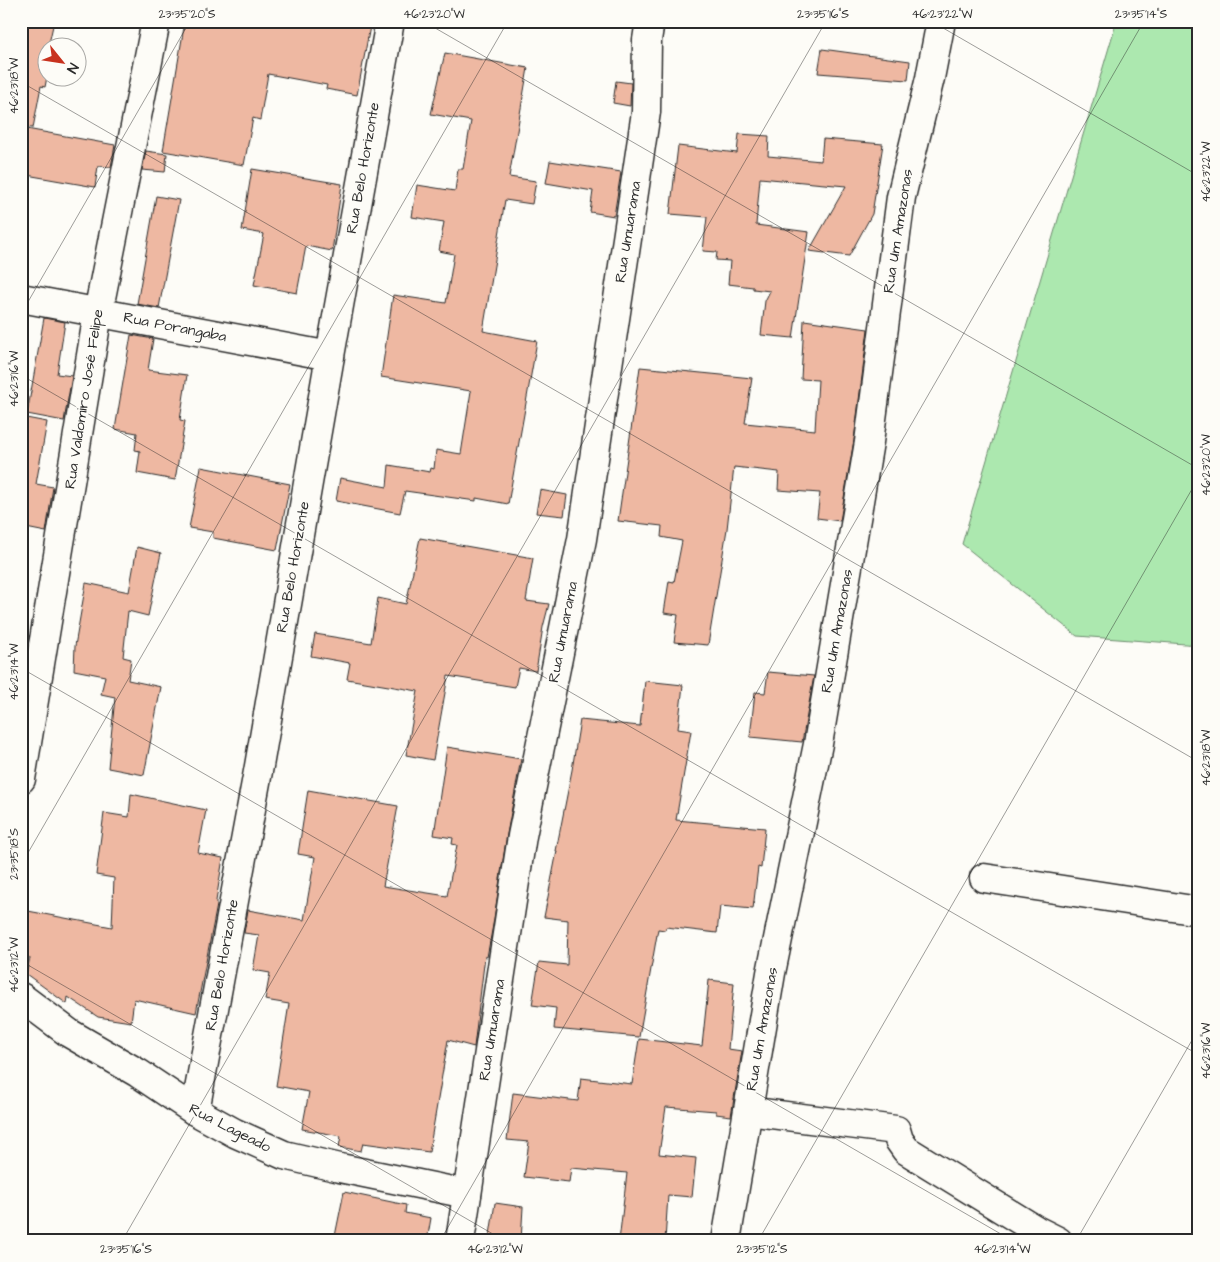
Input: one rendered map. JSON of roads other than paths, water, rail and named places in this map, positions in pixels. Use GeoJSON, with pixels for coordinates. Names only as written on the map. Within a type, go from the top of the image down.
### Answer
{"type":"FeatureCollection","features":[{"type":"Feature","properties":{"kind":"street","name":"Rua Valdomiro José Felipe"},"geometry":{"type":"LineString","coordinates":[[21,779],[98,313],[156,21]]}},
{"type":"Feature","properties":{"kind":"street","name":"Rua Belo Horizonte"},"geometry":{"type":"LineString","coordinates":[[195,1112],[261,756],[390,21]]}},
{"type":"Feature","properties":{"kind":"street","name":"Rua Umuarama"},"geometry":{"type":"LineString","coordinates":[[460,1241],[522,836],[582,539],[646,112],[647,40],[650,21]]}},
{"type":"Feature","properties":{"kind":"street","name":"Rua Um Amazonas"},"geometry":{"type":"LineString","coordinates":[[726,1241],[771,973],[818,744],[866,461],[901,197],[930,78],[941,21]]}},
{"type":"Feature","properties":{"kind":"street","name":"Rua Porangaba"},"geometry":{"type":"LineString","coordinates":[[21,298],[330,356]]}},
{"type":"Feature","properties":{"kind":"street"},"geometry":{"type":"LineString","coordinates":[[984,878],[1199,911]]}},
{"type":"Feature","properties":{"kind":"street","name":"Rua Lageado"},"geometry":{"type":"LineString","coordinates":[[21,997],[69,1033],[138,1073],[195,1112],[235,1133],[284,1155],[467,1194]]}},
{"type":"Feature","properties":{"kind":"street"},"geometry":{"type":"LineString","coordinates":[[21,1018],[69,1033]]}},
{"type":"Feature","properties":{"kind":"street"},"geometry":{"type":"LineString","coordinates":[[748,1111],[896,1130],[899,1140],[906,1150],[1043,1237]]}}]}
